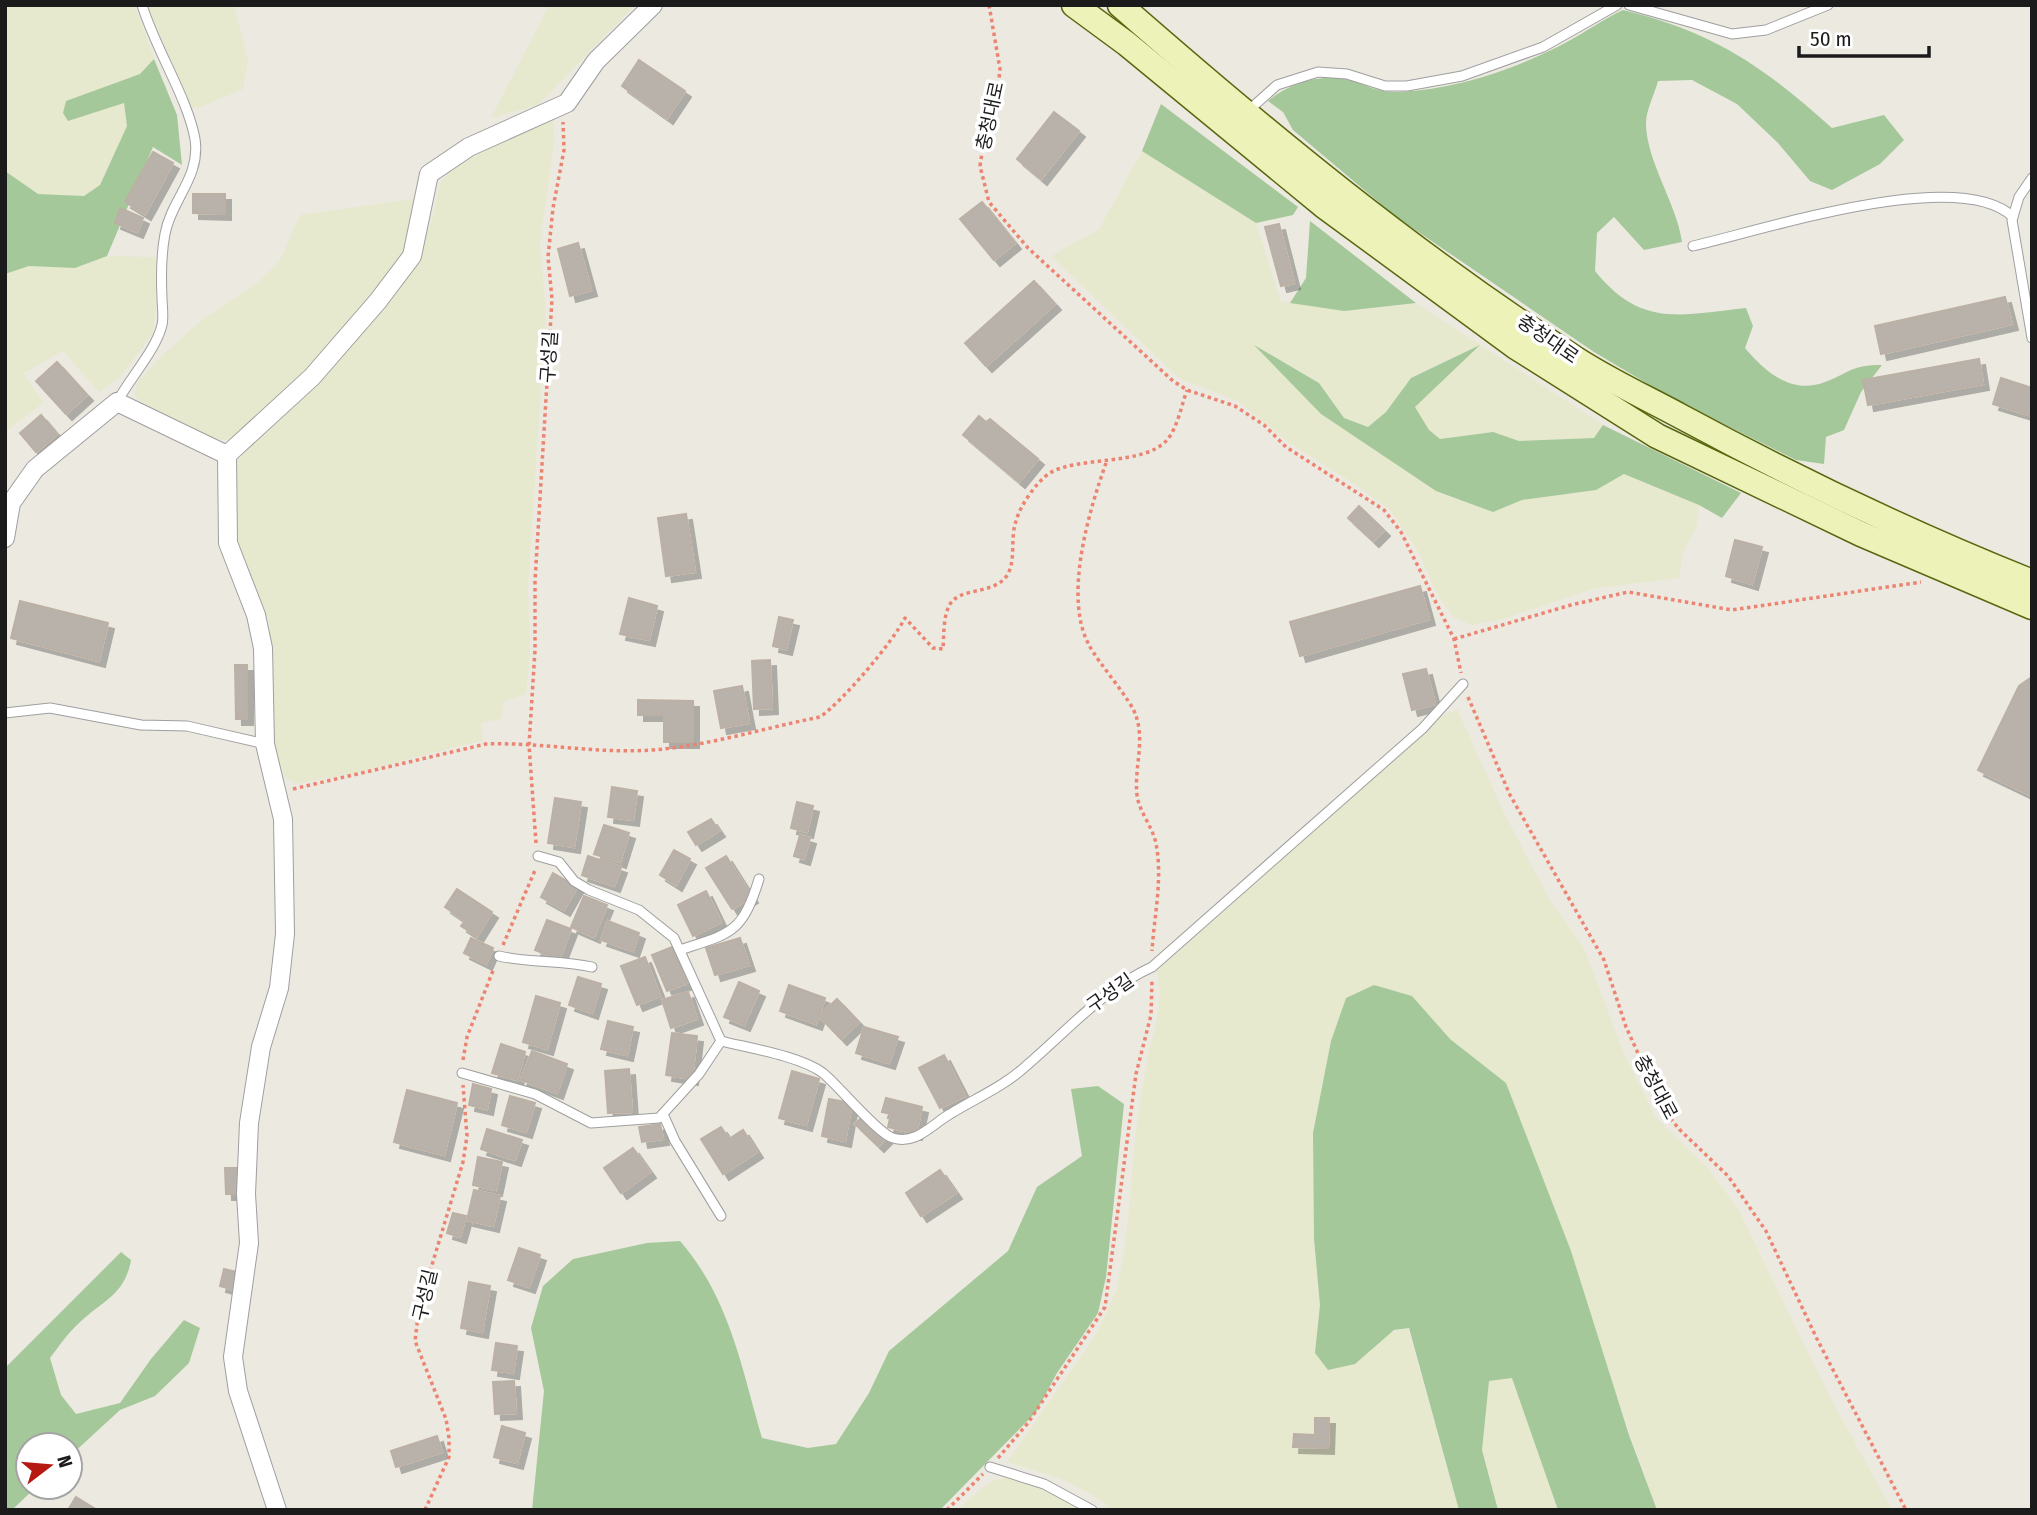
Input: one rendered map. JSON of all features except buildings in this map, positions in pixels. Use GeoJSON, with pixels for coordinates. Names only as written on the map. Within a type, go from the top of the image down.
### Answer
{"type":"FeatureCollection","features":[{"type":"Feature","properties":{"kind":"main road","name":"충청대로"},"geometry":{"type":"LineString","coordinates":[[1074,5],[1127,44],[1324,205],[1516,346],[1657,436],[1956,577],[2032,607]]}},
{"type":"Feature","properties":{"kind":"main road","name":"충청대로"},"geometry":{"type":"LineString","coordinates":[[1120,5],[1245,114],[1369,214],[1578,360],[1761,460],[1967,556],[2032,582]]}},
{"type":"Feature","properties":{"kind":"street"},"geometry":{"type":"LineString","coordinates":[[277,1510],[238,1391],[233,1357],[249,1243],[246,1194],[249,1124],[261,1047],[279,988],[285,934],[283,819],[265,744],[262,648],[256,615],[228,543],[225,524],[227,455],[312,377],[379,301],[412,257],[429,174],[469,147],[566,103],[596,61],[653,5]]}},
{"type":"Feature","properties":{"kind":"street"},"geometry":{"type":"LineString","coordinates":[[5,538],[11,503],[35,469],[117,402],[227,455]]}},
{"type":"Feature","properties":{"kind":"lane"},"geometry":{"type":"LineString","coordinates":[[117,402],[131,376],[150,352],[162,324],[161,260],[165,230],[188,184],[196,160],[194,138],[186,112],[151,35],[142,5]]}},
{"type":"Feature","properties":{"kind":"lane"},"geometry":{"type":"LineString","coordinates":[[1245,114],[1277,85],[1318,72],[1347,74],[1385,86],[1407,86],[1462,76],[1543,47],[1618,5]]}},
{"type":"Feature","properties":{"kind":"lane"},"geometry":{"type":"LineString","coordinates":[[1629,5],[1732,34],[1766,30],[1828,5]]}},
{"type":"Feature","properties":{"kind":"lane"},"geometry":{"type":"LineString","coordinates":[[2032,178],[2019,197],[2013,217],[2032,338]]}},
{"type":"Feature","properties":{"kind":"lane"},"geometry":{"type":"LineString","coordinates":[[1693,246],[1874,204],[1940,195],[1986,200],[2001,205],[2013,217]]}},
{"type":"Feature","properties":{"kind":"lane","name":"구성길"},"geometry":{"type":"LineString","coordinates":[[721,1041],[784,1057],[821,1071],[891,1138],[910,1140],[950,1114],[993,1092],[1026,1067],[1078,1017],[1129,978],[1152,967],[1423,728],[1463,684]]}},
{"type":"Feature","properties":{"kind":"lane"},"geometry":{"type":"LineString","coordinates":[[5,713],[50,708],[141,725],[187,726],[265,744]]}},
{"type":"Feature","properties":{"kind":"lane"},"geometry":{"type":"LineString","coordinates":[[462,1073],[535,1094],[591,1123],[659,1118],[699,1074],[721,1041],[674,938],[639,910],[589,890],[574,881],[559,862],[538,856]]}},
{"type":"Feature","properties":{"kind":"lane"},"geometry":{"type":"LineString","coordinates":[[680,950],[730,933],[750,907],[759,879]]}},
{"type":"Feature","properties":{"kind":"lane"},"geometry":{"type":"LineString","coordinates":[[499,956],[524,962],[570,962],[592,967]]}},
{"type":"Feature","properties":{"kind":"lane"},"geometry":{"type":"LineString","coordinates":[[663,1114],[675,1141],[721,1216]]}},
{"type":"Feature","properties":{"kind":"lane"},"geometry":{"type":"LineString","coordinates":[[990,1467],[1044,1484],[1092,1510]]}},
{"type":"Feature","properties":{"kind":"path","name":"충청대로"},"geometry":{"type":"LineString","coordinates":[[989,5],[1000,69],[997,99],[985,134],[980,166],[989,202],[1028,248],[1153,363],[1187,390],[1206,394],[1235,406],[1264,425],[1286,447],[1384,510],[1401,532],[1454,639],[1463,684],[1515,806],[1604,960],[1626,1027],[1665,1112],[1680,1130],[1728,1175],[1766,1231],[1817,1339],[1906,1510]]}},
{"type":"Feature","properties":{"kind":"path","name":"구성길"},"geometry":{"type":"LineString","coordinates":[[425,1510],[449,1457],[449,1438],[446,1419],[415,1341],[419,1308],[465,1149],[467,1136],[462,1073],[467,1037],[536,870],[538,856],[529,745],[535,650],[534,581],[552,299],[548,257],[552,208],[564,150],[562,128],[566,103]]}},
{"type":"Feature","properties":{"kind":"path"},"geometry":{"type":"LineString","coordinates":[[278,793],[486,744],[652,750],[820,718],[832,709],[876,655],[893,640],[905,618],[933,648],[943,649],[949,606],[958,596],[986,591],[1007,575],[1016,521],[1029,496],[1049,474],[1082,463],[1106,463],[1154,448],[1167,439],[1187,390]]}},
{"type":"Feature","properties":{"kind":"path"},"geometry":{"type":"LineString","coordinates":[[1454,639],[1571,605],[1628,592],[1732,610],[1956,577]]}},
{"type":"Feature","properties":{"kind":"green space"},"geometry":{"type":"Polygon","coordinates":[[[5,5],[135,5],[154,59],[140,74],[66,101],[69,121],[124,102],[127,125],[100,185],[84,196],[37,194],[5,171],[5,5]]]}},
{"type":"Feature","properties":{"kind":"green space"},"geometry":{"type":"Polygon","coordinates":[[[147,5],[234,5],[248,59],[243,89],[198,108],[190,107],[147,5]]]}},
{"type":"Feature","properties":{"kind":"green space"},"geometry":{"type":"Polygon","coordinates":[[[549,5],[635,5],[538,105],[491,118],[549,5]]]}},
{"type":"Feature","properties":{"kind":"green space"},"geometry":{"type":"Polygon","coordinates":[[[1623,10],[1684,29],[1736,54],[1783,87],[1832,128],[1884,115],[1904,140],[1880,164],[1832,190],[1810,181],[1778,143],[1737,104],[1692,80],[1658,81],[1646,118],[1647,137],[1682,242],[1644,250],[1614,217],[1597,233],[1595,271],[1612,289],[1629,302],[1663,314],[1746,308],[1753,326],[1745,348],[1770,373],[1780,379],[1801,386],[1813,385],[1857,368],[1882,365],[1861,392],[1844,430],[1826,437],[1824,464],[1796,460],[1675,400],[1594,352],[1395,216],[1293,130],[1283,112],[1268,101],[1297,84],[1319,78],[1342,78],[1393,92],[1465,82],[1548,52],[1623,10]]]}},
{"type":"Feature","properties":{"kind":"green space"},"geometry":{"type":"Polygon","coordinates":[[[154,59],[177,115],[182,165],[153,147],[107,256],[75,268],[29,266],[5,274],[5,171],[38,194],[84,196],[100,185],[127,126],[124,103],[68,121],[63,113],[66,101],[140,74],[154,59]]]}},
{"type":"Feature","properties":{"kind":"green space"},"geometry":{"type":"Polygon","coordinates":[[[1161,104],[1298,207],[1293,215],[1256,223],[1142,151],[1161,104]]]}},
{"type":"Feature","properties":{"kind":"green space"},"geometry":{"type":"Polygon","coordinates":[[[553,117],[554,142],[540,245],[546,314],[528,586],[530,652],[526,694],[504,701],[501,719],[481,723],[483,740],[355,773],[296,784],[284,776],[272,739],[272,655],[269,621],[237,547],[230,515],[238,459],[306,393],[411,275],[432,220],[440,183],[453,167],[553,117]]]}},
{"type":"Feature","properties":{"kind":"green space"},"geometry":{"type":"Polygon","coordinates":[[[1142,151],[1256,223],[1281,301],[1344,311],[1416,303],[1603,425],[1595,438],[1519,441],[1493,432],[1440,439],[1429,430],[1415,407],[1477,347],[1411,378],[1386,412],[1368,427],[1344,418],[1319,382],[1257,347],[1321,414],[1436,491],[1493,512],[1522,500],[1596,490],[1624,474],[1699,505],[1697,525],[1683,552],[1679,578],[1596,588],[1503,619],[1472,625],[1453,617],[1436,592],[1418,551],[1390,510],[1288,442],[1238,401],[1180,379],[1051,256],[1099,229],[1142,151]]]}},
{"type":"Feature","properties":{"kind":"green space"},"geometry":{"type":"Polygon","coordinates":[[[414,199],[415,210],[409,240],[385,284],[298,381],[231,441],[205,437],[149,411],[134,395],[137,383],[163,355],[203,319],[255,285],[280,260],[300,215],[414,199]]]}},
{"type":"Feature","properties":{"kind":"green space"},"geometry":{"type":"Polygon","coordinates":[[[1310,221],[1416,303],[1344,311],[1290,303],[1306,278],[1310,221]]]}},
{"type":"Feature","properties":{"kind":"green space"},"geometry":{"type":"Polygon","coordinates":[[[107,256],[155,257],[156,312],[152,335],[119,378],[99,392],[63,351],[24,373],[43,403],[5,432],[5,274],[29,266],[75,268],[107,256]]]}},
{"type":"Feature","properties":{"kind":"green space"},"geometry":{"type":"Polygon","coordinates":[[[1254,345],[1319,383],[1344,418],[1368,427],[1386,412],[1411,378],[1480,345],[1415,407],[1429,430],[1440,439],[1493,432],[1519,441],[1594,438],[1603,425],[1741,493],[1722,518],[1699,505],[1624,474],[1596,490],[1522,500],[1493,512],[1436,491],[1321,414],[1254,345]]]}},
{"type":"Feature","properties":{"kind":"green space"},"geometry":{"type":"Polygon","coordinates":[[[1457,709],[1504,813],[1548,897],[1584,948],[1624,1054],[1656,1118],[1708,1168],[1738,1209],[1831,1399],[1892,1510],[1657,1510],[1506,1083],[1450,1039],[1412,996],[1374,985],[1346,998],[1331,1041],[1313,1133],[1314,1239],[1320,1305],[1316,1353],[1408,1328],[1459,1510],[1112,1510],[1094,1496],[1060,1478],[1007,1462],[1096,1335],[1117,1289],[1126,1239],[1137,1121],[1148,1054],[1157,1020],[1160,992],[1157,971],[1439,718],[1457,709]]]}},
{"type":"Feature","properties":{"kind":"green space"},"geometry":{"type":"Polygon","coordinates":[[[1374,985],[1412,996],[1450,1039],[1506,1083],[1571,1251],[1629,1435],[1657,1510],[1558,1510],[1512,1378],[1489,1381],[1482,1450],[1498,1510],[1459,1510],[1409,1328],[1394,1330],[1355,1364],[1328,1370],[1315,1353],[1320,1305],[1314,1239],[1313,1133],[1331,1041],[1346,998],[1374,985]]]}},
{"type":"Feature","properties":{"kind":"green space"},"geometry":{"type":"Polygon","coordinates":[[[1098,1086],[1124,1104],[1106,1277],[1098,1313],[1057,1373],[1036,1412],[940,1510],[532,1510],[544,1391],[531,1328],[543,1286],[573,1259],[647,1243],[680,1241],[711,1286],[732,1334],[762,1438],[808,1448],[836,1444],[869,1393],[889,1351],[1008,1251],[1037,1187],[1082,1156],[1071,1089],[1098,1086]]]}},
{"type":"Feature","properties":{"kind":"green space"},"geometry":{"type":"Polygon","coordinates":[[[121,1252],[131,1260],[124,1282],[75,1327],[50,1358],[61,1395],[76,1414],[120,1403],[151,1359],[184,1320],[200,1328],[189,1363],[155,1396],[120,1410],[84,1443],[84,1431],[14,1431],[14,1501],[21,1501],[12,1510],[5,1510],[5,1368],[121,1252]]]}},
{"type":"Feature","properties":{"kind":"green space"},"geometry":{"type":"Polygon","coordinates":[[[1513,1378],[1558,1510],[1498,1510],[1482,1450],[1489,1380],[1513,1378]]]}},
{"type":"Feature","properties":{"kind":"green space"},"geometry":{"type":"Polygon","coordinates":[[[1008,1477],[1051,1492],[1081,1510],[957,1510],[990,1482],[1008,1477]]]}}]}
